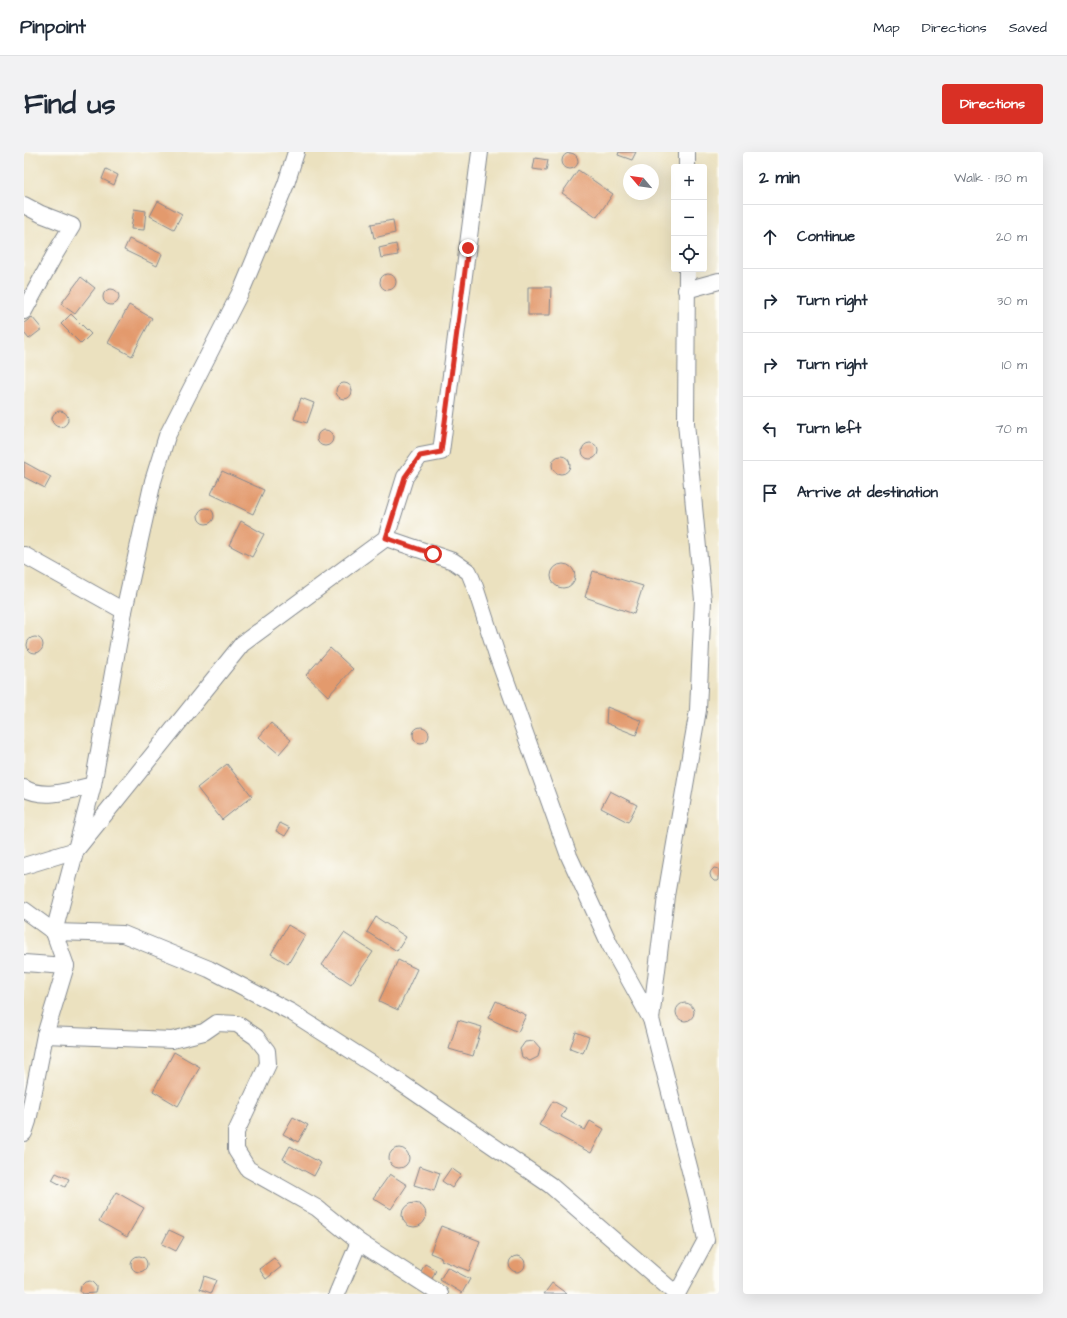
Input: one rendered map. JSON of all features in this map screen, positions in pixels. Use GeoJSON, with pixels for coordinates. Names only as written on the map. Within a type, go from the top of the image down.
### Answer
{"type":"FeatureCollection","features":[{"type":"Feature","properties":{"kind":"street"},"geometry":{"type":"LineString","coordinates":[[54,932],[93,785],[124,611],[153,481],[167,436],[243,287],[286,184],[296,152]]}},
{"type":"Feature","properties":{"kind":"street"},"geometry":{"type":"LineString","coordinates":[[24,866],[76,850],[242,644],[386,538],[405,477],[420,456],[441,452],[480,152]]}},
{"type":"Feature","properties":{"kind":"street"},"geometry":{"type":"LineString","coordinates":[[24,206],[72,226],[24,311]]}},
{"type":"Feature","properties":{"kind":"street"},"geometry":{"type":"LineString","coordinates":[[651,1019],[666,896],[698,710],[699,694],[703,600],[686,423],[687,272]]}},
{"type":"Feature","properties":{"kind":"street"},"geometry":{"type":"LineString","coordinates":[[686,290],[719,281]]}},
{"type":"Feature","properties":{"kind":"street"},"geometry":{"type":"LineString","coordinates":[[54,932],[123,934],[209,969],[291,1012],[391,1076],[550,1184],[677,1294],[706,1240],[697,1198],[651,1019],[610,945],[569,856],[498,658],[469,572],[453,561],[386,538]]}},
{"type":"Feature","properties":{"kind":"street"},"geometry":{"type":"LineString","coordinates":[[24,555],[124,611]]}},
{"type":"Feature","properties":{"kind":"street"},"geometry":{"type":"LineString","coordinates":[[24,788],[30,792],[57,794],[93,785]]}},
{"type":"Feature","properties":{"kind":"street"},"geometry":{"type":"LineString","coordinates":[[24,910],[54,932],[66,966],[45,1036],[28,1121],[24,1133]]}},
{"type":"Feature","properties":{"kind":"street"},"geometry":{"type":"LineString","coordinates":[[24,963],[66,966]]}},
{"type":"Feature","properties":{"kind":"street"},"geometry":{"type":"LineString","coordinates":[[45,1036],[172,1040],[204,1032],[217,1023],[237,1024],[256,1037],[267,1051],[268,1064],[236,1132],[236,1150],[248,1169],[317,1208],[359,1242],[440,1294]]}},
{"type":"Feature","properties":{"kind":"street"},"geometry":{"type":"LineString","coordinates":[[337,1294],[359,1242]]}},
{"type":"Feature","properties":{"kind":"building"},"geometry":{"type":"Polygon","coordinates":[[[619,152],[636,152],[632,160],[618,155],[619,152]]]}},
{"type":"Feature","properties":{"kind":"building"},"geometry":{"type":"Polygon","coordinates":[[[567,153],[573,153],[578,158],[576,167],[573,169],[567,169],[562,164],[562,158],[567,153]]]}},
{"type":"Feature","properties":{"kind":"building"},"geometry":{"type":"Polygon","coordinates":[[[535,158],[548,160],[546,171],[533,169],[535,158]]]}},
{"type":"Feature","properties":{"kind":"building"},"geometry":{"type":"Polygon","coordinates":[[[106,169],[118,175],[114,185],[102,179],[106,169]]]}},
{"type":"Feature","properties":{"kind":"building"},"geometry":{"type":"Polygon","coordinates":[[[578,170],[613,194],[597,217],[562,193],[578,170]]]}},
{"type":"Feature","properties":{"kind":"building"},"geometry":{"type":"Polygon","coordinates":[[[158,201],[182,214],[174,229],[150,216],[158,201]]]}},
{"type":"Feature","properties":{"kind":"building"},"geometry":{"type":"Polygon","coordinates":[[[134,209],[146,211],[144,230],[131,229],[134,209]]]}},
{"type":"Feature","properties":{"kind":"building"},"geometry":{"type":"Polygon","coordinates":[[[393,220],[395,233],[374,238],[371,224],[393,220]]]}},
{"type":"Feature","properties":{"kind":"building"},"geometry":{"type":"Polygon","coordinates":[[[129,239],[162,254],[157,266],[124,250],[129,239]]]}},
{"type":"Feature","properties":{"kind":"building"},"geometry":{"type":"Polygon","coordinates":[[[396,244],[398,255],[381,258],[379,248],[396,244]]]}},
{"type":"Feature","properties":{"kind":"building"},"geometry":{"type":"Polygon","coordinates":[[[385,274],[391,274],[396,279],[394,288],[391,290],[385,290],[380,285],[380,279],[385,274]]]}},
{"type":"Feature","properties":{"kind":"building"},"geometry":{"type":"Polygon","coordinates":[[[81,277],[95,288],[75,314],[61,304],[81,277]]]}},
{"type":"Feature","properties":{"kind":"building"},"geometry":{"type":"Polygon","coordinates":[[[528,287],[551,287],[550,315],[528,315],[528,287]]]}},
{"type":"Feature","properties":{"kind":"building"},"geometry":{"type":"Polygon","coordinates":[[[108,289],[114,289],[119,294],[117,303],[114,305],[108,305],[103,300],[103,294],[108,289]]]}},
{"type":"Feature","properties":{"kind":"building"},"geometry":{"type":"Polygon","coordinates":[[[129,305],[152,318],[132,356],[108,343],[129,305]]]}},
{"type":"Feature","properties":{"kind":"building"},"geometry":{"type":"Polygon","coordinates":[[[71,314],[91,334],[81,344],[61,324],[71,314]]]}},
{"type":"Feature","properties":{"kind":"building"},"geometry":{"type":"Polygon","coordinates":[[[32,317],[42,329],[29,339],[24,333],[24,323],[32,317]]]}},
{"type":"Feature","properties":{"kind":"building"},"geometry":{"type":"Polygon","coordinates":[[[341,383],[347,383],[352,388],[350,397],[347,399],[341,399],[336,394],[336,388],[341,383]]]}},
{"type":"Feature","properties":{"kind":"building"},"geometry":{"type":"Polygon","coordinates":[[[301,398],[314,403],[307,423],[294,419],[301,398]]]}},
{"type":"Feature","properties":{"kind":"building"},"geometry":{"type":"Polygon","coordinates":[[[57,411],[63,411],[68,416],[66,425],[63,427],[57,427],[52,422],[52,416],[57,411]]]}},
{"type":"Feature","properties":{"kind":"building"},"geometry":{"type":"Polygon","coordinates":[[[322,430],[328,430],[333,435],[331,444],[328,446],[322,446],[317,441],[317,435],[322,430]]]}},
{"type":"Feature","properties":{"kind":"building"},"geometry":{"type":"Polygon","coordinates":[[[590,443],[596,445],[598,451],[596,457],[590,459],[584,457],[582,451],[584,445],[590,443]]]}},
{"type":"Feature","properties":{"kind":"building"},"geometry":{"type":"Polygon","coordinates":[[[557,456],[565,456],[570,461],[568,472],[565,474],[557,474],[552,469],[552,461],[557,456]]]}},
{"type":"Feature","properties":{"kind":"building"},"geometry":{"type":"Polygon","coordinates":[[[24,462],[51,477],[45,488],[24,477],[24,462]]]}},
{"type":"Feature","properties":{"kind":"building"},"geometry":{"type":"Polygon","coordinates":[[[222,471],[264,490],[253,514],[211,494],[222,471]]]}},
{"type":"Feature","properties":{"kind":"building"},"geometry":{"type":"Polygon","coordinates":[[[203,508],[209,508],[214,513],[212,522],[209,524],[203,524],[198,519],[198,513],[203,508]]]}},
{"type":"Feature","properties":{"kind":"building"},"geometry":{"type":"Polygon","coordinates":[[[241,521],[264,534],[252,557],[229,545],[241,521]]]}},
{"type":"Feature","properties":{"kind":"building"},"geometry":{"type":"Polygon","coordinates":[[[563,564],[572,567],[575,576],[572,585],[563,588],[554,585],[551,576],[554,567],[563,564]]]}},
{"type":"Feature","properties":{"kind":"building"},"geometry":{"type":"Polygon","coordinates":[[[593,571],[643,586],[634,614],[585,597],[593,571]]]}},
{"type":"Feature","properties":{"kind":"building"},"geometry":{"type":"Polygon","coordinates":[[[32,637],[38,637],[43,642],[41,651],[38,653],[32,653],[27,648],[27,642],[32,637]]]}},
{"type":"Feature","properties":{"kind":"building"},"geometry":{"type":"Polygon","coordinates":[[[330,648],[353,669],[328,696],[306,675],[330,648]]]}},
{"type":"Feature","properties":{"kind":"building"},"geometry":{"type":"Polygon","coordinates":[[[607,707],[642,721],[636,735],[606,723],[607,707]]]}},
{"type":"Feature","properties":{"kind":"building"},"geometry":{"type":"Polygon","coordinates":[[[271,723],[291,740],[279,754],[259,737],[271,723]]]}},
{"type":"Feature","properties":{"kind":"building"},"geometry":{"type":"Polygon","coordinates":[[[421,727],[428,732],[429,735],[424,742],[421,743],[414,738],[413,735],[418,728],[421,727]]]}},
{"type":"Feature","properties":{"kind":"building"},"geometry":{"type":"Polygon","coordinates":[[[227,764],[252,796],[222,820],[197,788],[227,764]]]}},
{"type":"Feature","properties":{"kind":"building"},"geometry":{"type":"Polygon","coordinates":[[[610,791],[637,805],[628,822],[601,808],[610,791]]]}},
{"type":"Feature","properties":{"kind":"building"},"geometry":{"type":"Polygon","coordinates":[[[280,823],[290,828],[285,836],[276,831],[280,823]]]}},
{"type":"Feature","properties":{"kind":"building"},"geometry":{"type":"Polygon","coordinates":[[[714,868],[719,869],[718,881],[714,881],[711,878],[710,874],[714,868]]]}},
{"type":"Feature","properties":{"kind":"building"},"geometry":{"type":"Polygon","coordinates":[[[376,917],[406,937],[397,951],[367,932],[376,917]]]}},
{"type":"Feature","properties":{"kind":"building"},"geometry":{"type":"Polygon","coordinates":[[[288,925],[305,935],[288,964],[271,954],[288,925]]]}},
{"type":"Feature","properties":{"kind":"building"},"geometry":{"type":"Polygon","coordinates":[[[344,933],[373,952],[351,984],[322,965],[344,933]]]}},
{"type":"Feature","properties":{"kind":"building"},"geometry":{"type":"Polygon","coordinates":[[[398,960],[417,969],[398,1010],[379,1001],[398,960]]]}},
{"type":"Feature","properties":{"kind":"building"},"geometry":{"type":"Polygon","coordinates":[[[496,1001],[526,1015],[518,1032],[488,1018],[496,1001]]]}},
{"type":"Feature","properties":{"kind":"building"},"geometry":{"type":"Polygon","coordinates":[[[681,1003],[689,1003],[694,1008],[692,1019],[689,1021],[681,1021],[676,1016],[676,1008],[681,1003]]]}},
{"type":"Feature","properties":{"kind":"building"},"geometry":{"type":"Polygon","coordinates":[[[458,1020],[482,1027],[473,1056],[449,1049],[458,1020]]]}},
{"type":"Feature","properties":{"kind":"building"},"geometry":{"type":"Polygon","coordinates":[[[576,1032],[589,1037],[583,1053],[570,1048],[576,1032]]]}},
{"type":"Feature","properties":{"kind":"building"},"geometry":{"type":"Polygon","coordinates":[[[534,1041],[540,1048],[538,1057],[530,1061],[522,1057],[520,1049],[525,1042],[534,1041]]]}},
{"type":"Feature","properties":{"kind":"building"},"geometry":{"type":"Polygon","coordinates":[[[174,1052],[200,1067],[178,1106],[153,1091],[174,1052]]]}},
{"type":"Feature","properties":{"kind":"building"},"geometry":{"type":"Polygon","coordinates":[[[553,1101],[566,1108],[561,1117],[585,1130],[590,1121],[604,1129],[591,1153],[539,1125],[553,1101]]]}},
{"type":"Feature","properties":{"kind":"building"},"geometry":{"type":"Polygon","coordinates":[[[293,1117],[308,1125],[298,1142],[283,1134],[293,1117]]]}},
{"type":"Feature","properties":{"kind":"building"},"geometry":{"type":"Polygon","coordinates":[[[290,1146],[321,1163],[314,1176],[283,1159],[290,1146]]]}},
{"type":"Feature","properties":{"kind":"building"},"geometry":{"type":"Polygon","coordinates":[[[399,1148],[406,1151],[409,1158],[406,1165],[399,1168],[392,1165],[389,1158],[392,1151],[399,1148]]]}},
{"type":"Feature","properties":{"kind":"building"},"geometry":{"type":"Polygon","coordinates":[[[420,1166],[440,1173],[434,1191],[414,1185],[420,1166]]]}},
{"type":"Feature","properties":{"kind":"building"},"geometry":{"type":"Polygon","coordinates":[[[451,1168],[461,1175],[452,1188],[442,1181],[451,1168]]]}},
{"type":"Feature","properties":{"kind":"building"},"geometry":{"type":"Polygon","coordinates":[[[56,1173],[69,1179],[65,1187],[52,1180],[56,1173]]]}},
{"type":"Feature","properties":{"kind":"building"},"geometry":{"type":"Polygon","coordinates":[[[390,1174],[407,1185],[391,1209],[373,1198],[390,1174]]]}},
{"type":"Feature","properties":{"kind":"building"},"geometry":{"type":"Polygon","coordinates":[[[116,1192],[144,1208],[127,1237],[99,1221],[116,1192]]]}},
{"type":"Feature","properties":{"kind":"building"},"geometry":{"type":"Polygon","coordinates":[[[414,1203],[422,1207],[426,1215],[422,1223],[414,1227],[406,1223],[402,1215],[406,1207],[414,1203]]]}},
{"type":"Feature","properties":{"kind":"building"},"geometry":{"type":"Polygon","coordinates":[[[441,1226],[480,1241],[469,1271],[441,1260],[442,1258],[430,1253],[441,1226]]]}},
{"type":"Feature","properties":{"kind":"building"},"geometry":{"type":"Polygon","coordinates":[[[169,1230],[184,1237],[176,1251],[162,1244],[169,1230]]]}},
{"type":"Feature","properties":{"kind":"building"},"geometry":{"type":"Polygon","coordinates":[[[139,1256],[145,1258],[147,1264],[145,1270],[139,1272],[133,1270],[131,1264],[133,1258],[139,1256]]]}},
{"type":"Feature","properties":{"kind":"building"},"geometry":{"type":"Polygon","coordinates":[[[517,1256],[523,1258],[525,1264],[523,1270],[517,1272],[511,1270],[509,1264],[511,1258],[517,1256]]]}},
{"type":"Feature","properties":{"kind":"building"},"geometry":{"type":"Polygon","coordinates":[[[274,1258],[281,1267],[266,1279],[259,1269],[274,1258]]]}},
{"type":"Feature","properties":{"kind":"building"},"geometry":{"type":"Polygon","coordinates":[[[425,1264],[436,1270],[431,1281],[419,1275],[425,1264]]]}},
{"type":"Feature","properties":{"kind":"building"},"geometry":{"type":"Polygon","coordinates":[[[447,1267],[470,1279],[462,1293],[440,1280],[447,1267]]]}},
{"type":"Feature","properties":{"kind":"building"},"geometry":{"type":"Polygon","coordinates":[[[204,1276],[216,1280],[211,1293],[200,1289],[204,1276]]]}},
{"type":"Feature","properties":{"kind":"building"},"geometry":{"type":"Polygon","coordinates":[[[90,1281],[96,1286],[95,1293],[82,1294],[80,1291],[81,1286],[85,1282],[90,1281]]]}},
{"type":"Feature","properties":{"kind":"building"},"geometry":{"type":"Polygon","coordinates":[[[552,1283],[567,1294],[544,1294],[552,1283]]]}},
{"type":"Feature","properties":{"kind":"route"},"geometry":{"type":"LineString","coordinates":[[433,554],[386,538],[405,477],[420,456],[441,452],[468,248]]}}]}
